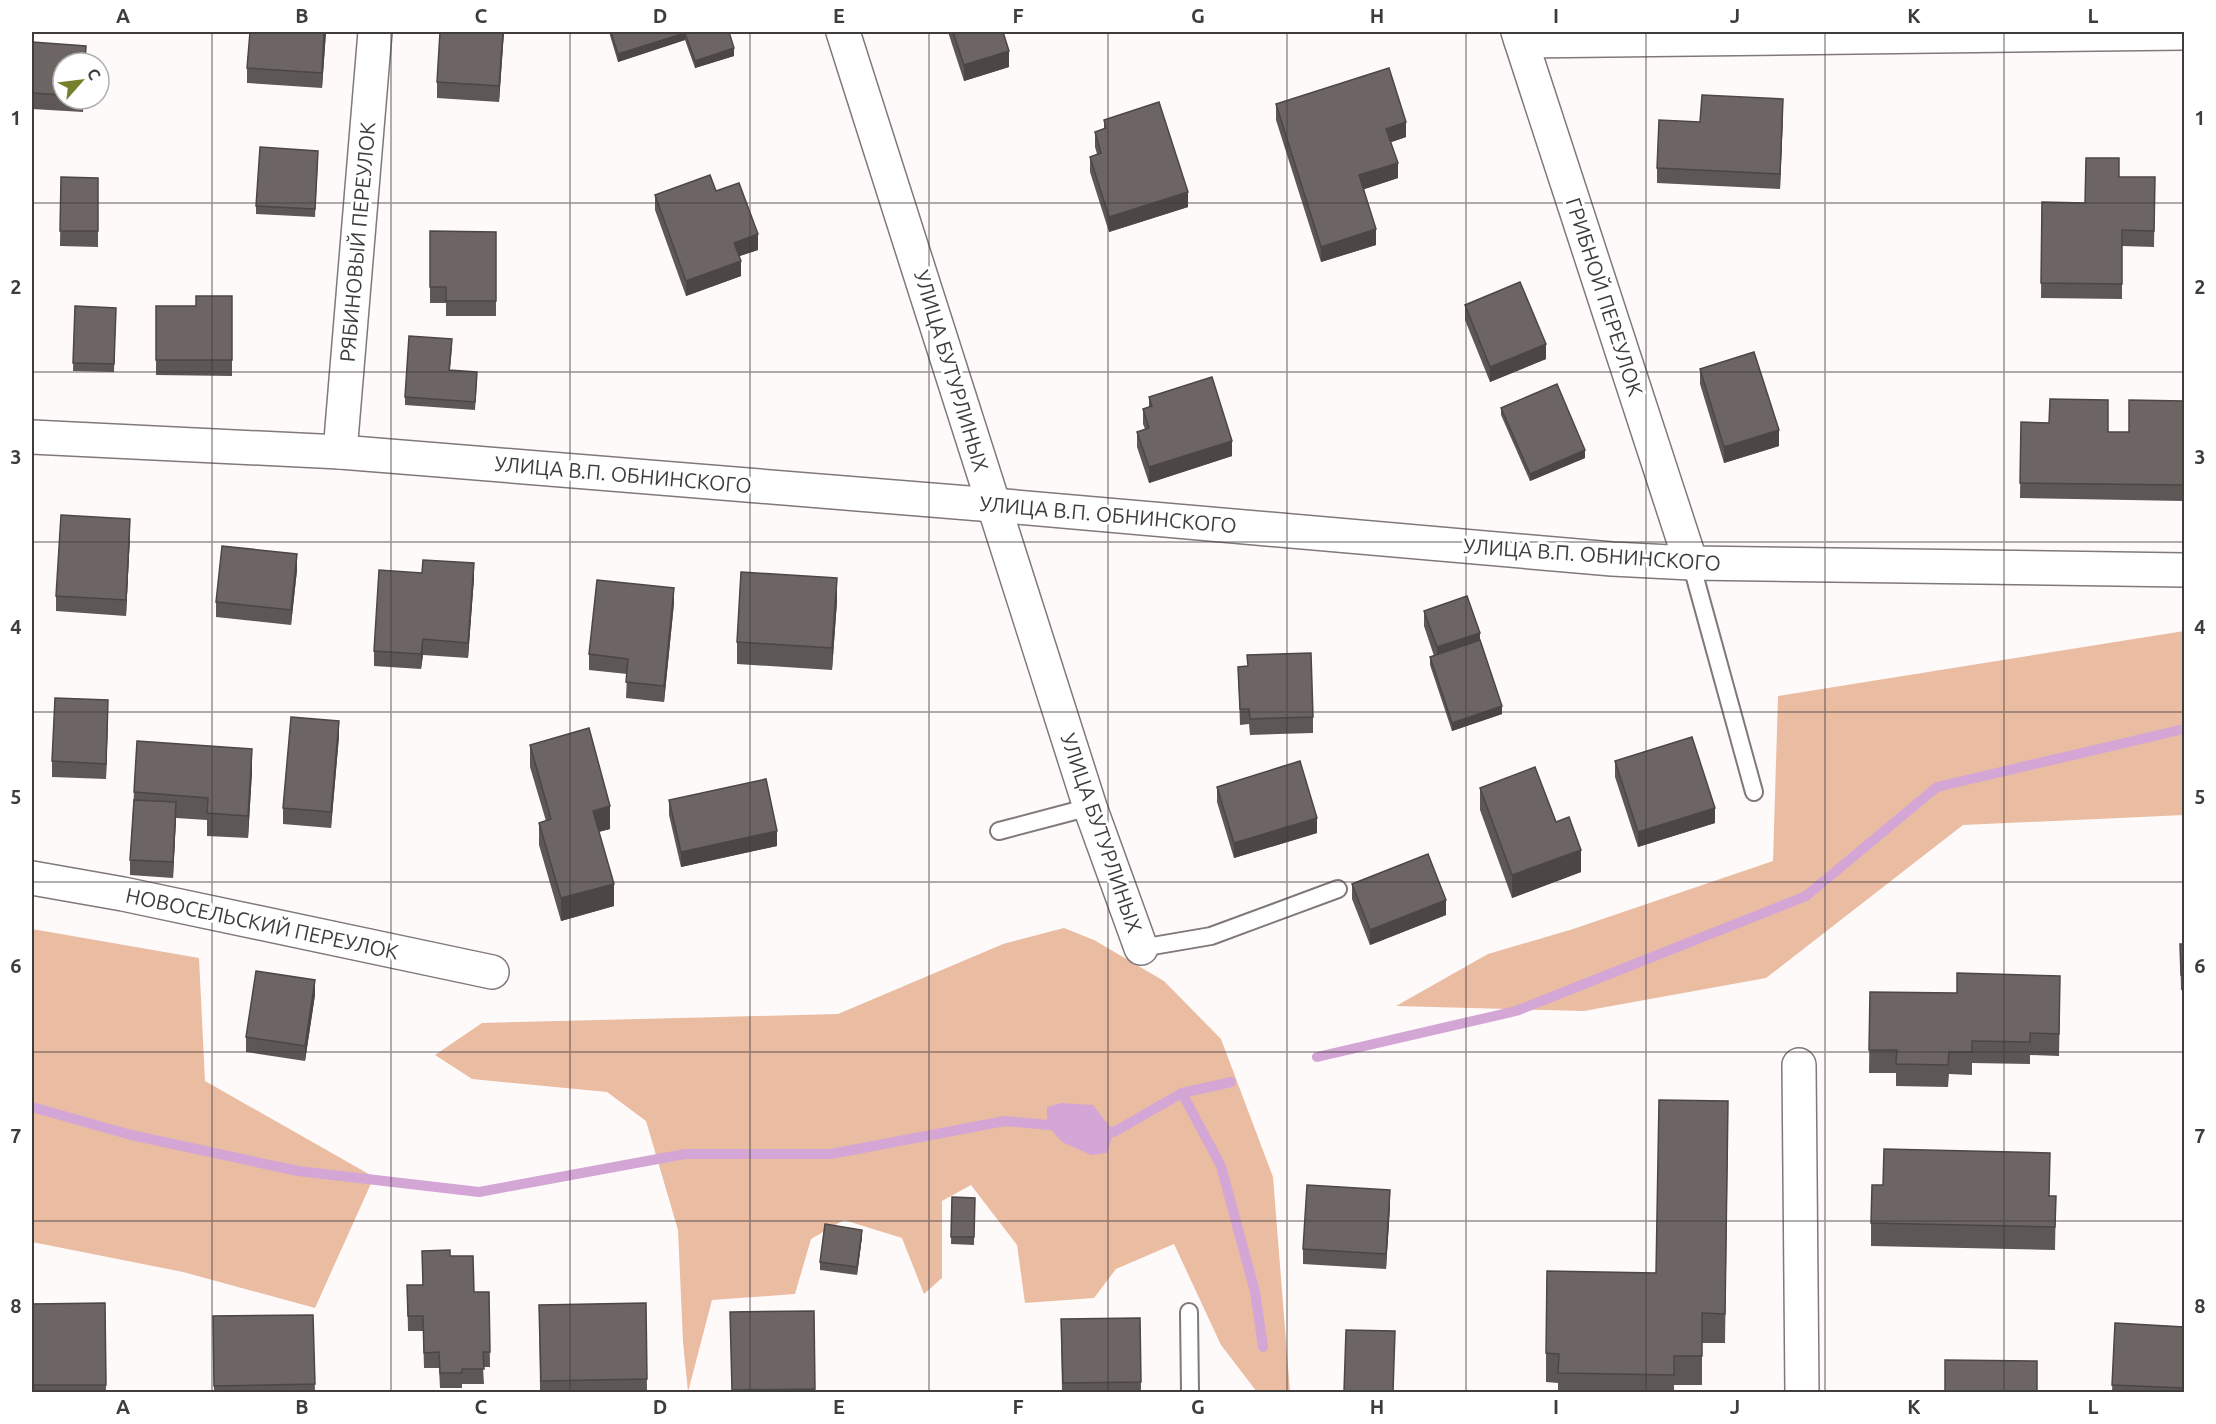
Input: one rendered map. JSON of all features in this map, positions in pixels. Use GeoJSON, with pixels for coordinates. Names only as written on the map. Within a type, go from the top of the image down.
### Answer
{"type":"FeatureCollection","features":[{"type":"Feature","properties":{"kind":"street","name":"РЯБИНОВЫЙ ПЕРЕУЛОК"},"geometry":{"type":"LineString","coordinates":[[340,452],[375,32]]}},
{"type":"Feature","properties":{"kind":"street","name":"УЛИЦА БУТУРЛИНЫХ"},"geometry":{"type":"LineString","coordinates":[[843,32],[1090,807],[1141,948]]}},
{"type":"Feature","properties":{"kind":"street"},"geometry":{"type":"LineString","coordinates":[[1519,36],[2184,33]]}},
{"type":"Feature","properties":{"kind":"street","name":"ГРИБНОЙ ПЕРЕУЛОК"},"geometry":{"type":"LineString","coordinates":[[1519,36],[1691,563]]}},
{"type":"Feature","properties":{"kind":"street","name":"УЛИЦА В.П. ОБНИНСКОГО"},"geometry":{"type":"LineString","coordinates":[[32,437],[340,452],[993,505],[1600,558],[1691,563],[2184,570]]}},
{"type":"Feature","properties":{"kind":"street","name":"НОВОСЕЛЬСКИЙ ПЕРЕУЛОК"},"geometry":{"type":"LineString","coordinates":[[32,878],[123,894],[492,972]]}},
{"type":"Feature","properties":{"kind":"street"},"geometry":{"type":"LineString","coordinates":[[1799,1065],[1802,1392]]}},
{"type":"Feature","properties":{"kind":"lane"},"geometry":{"type":"LineString","coordinates":[[1691,563],[1754,792]]}},
{"type":"Feature","properties":{"kind":"lane"},"geometry":{"type":"LineString","coordinates":[[999,831],[1090,807]]}},
{"type":"Feature","properties":{"kind":"lane"},"geometry":{"type":"LineString","coordinates":[[1141,948],[1211,936],[1338,889]]}},
{"type":"Feature","properties":{"kind":"lane"},"geometry":{"type":"LineString","coordinates":[[1189,1312],[1190,1392]]}},
{"type":"Feature","properties":{"kind":"shaded area"},"geometry":{"type":"Polygon","coordinates":[[[2184,631],[2184,815],[1963,825],[1766,978],[1584,1011],[1396,1006],[1488,954],[1573,929],[1773,861],[1778,696],[2184,631]]]}},
{"type":"Feature","properties":{"kind":"shaded area"},"geometry":{"type":"Polygon","coordinates":[[[1064,928],[1094,940],[1164,981],[1221,1039],[1273,1177],[1290,1391],[1257,1392],[1221,1345],[1174,1244],[1116,1269],[1094,1298],[1025,1303],[1017,1245],[971,1185],[942,1201],[942,1278],[924,1294],[902,1238],[844,1220],[811,1239],[795,1294],[712,1300],[688,1392],[683,1342],[678,1230],[646,1121],[607,1092],[472,1079],[435,1055],[482,1023],[838,1014],[1003,944],[1064,928]]]}},
{"type":"Feature","properties":{"kind":"shaded area"},"geometry":{"type":"Polygon","coordinates":[[[32,929],[199,958],[205,1081],[374,1177],[315,1308],[183,1272],[32,1242],[32,929]]]}},
{"type":"Feature","properties":{"kind":"shaded area"},"geometry":{"type":"Polygon","coordinates":[[[1061,1103],[1093,1105],[1114,1132],[1107,1153],[1091,1155],[1062,1142],[1047,1125],[1047,1107],[1061,1103]]]}},
{"type":"Feature","properties":{"kind":"building"},"geometry":{"type":"Polygon","coordinates":[[[250,32],[324,32],[322,73],[247,68],[250,32]]]}},
{"type":"Feature","properties":{"kind":"building"},"geometry":{"type":"Polygon","coordinates":[[[440,32],[503,32],[499,86],[437,82],[440,32]]]}},
{"type":"Feature","properties":{"kind":"building"},"geometry":{"type":"Polygon","coordinates":[[[611,32],[729,32],[734,48],[695,61],[685,33],[618,54],[611,32]]]}},
{"type":"Feature","properties":{"kind":"building"},"geometry":{"type":"Polygon","coordinates":[[[953,32],[1003,32],[1009,51],[964,65],[953,32]]]}},
{"type":"Feature","properties":{"kind":"building"},"geometry":{"type":"Polygon","coordinates":[[[32,42],[86,46],[86,51],[51,51],[51,94],[32,93],[32,42]]]}},
{"type":"Feature","properties":{"kind":"building"},"geometry":{"type":"Polygon","coordinates":[[[1389,68],[1406,122],[1386,129],[1398,163],[1359,175],[1376,229],[1321,247],[1276,104],[1389,68]]]}},
{"type":"Feature","properties":{"kind":"building"},"geometry":{"type":"Polygon","coordinates":[[[1702,95],[1783,99],[1780,174],[1657,168],[1659,120],[1700,122],[1702,95]]]}},
{"type":"Feature","properties":{"kind":"building"},"geometry":{"type":"Polygon","coordinates":[[[1159,102],[1188,192],[1109,217],[1090,157],[1101,153],[1095,132],[1106,128],[1104,120],[1159,102]]]}},
{"type":"Feature","properties":{"kind":"building"},"geometry":{"type":"Polygon","coordinates":[[[260,147],[318,151],[315,209],[256,206],[260,147]]]}},
{"type":"Feature","properties":{"kind":"building"},"geometry":{"type":"Polygon","coordinates":[[[2086,158],[2119,158],[2119,177],[2155,177],[2154,231],[2122,230],[2122,284],[2041,283],[2042,202],[2085,203],[2086,158]]]}},
{"type":"Feature","properties":{"kind":"building"},"geometry":{"type":"Polygon","coordinates":[[[710,175],[716,191],[739,183],[758,234],[734,243],[741,261],[686,281],[655,195],[710,175]]]}},
{"type":"Feature","properties":{"kind":"building"},"geometry":{"type":"Polygon","coordinates":[[[61,177],[98,178],[98,231],[60,231],[61,177]]]}},
{"type":"Feature","properties":{"kind":"building"},"geometry":{"type":"Polygon","coordinates":[[[430,231],[496,232],[496,301],[446,301],[446,287],[430,287],[430,231]]]}},
{"type":"Feature","properties":{"kind":"building"},"geometry":{"type":"Polygon","coordinates":[[[1520,282],[1546,344],[1490,367],[1465,305],[1520,282]]]}},
{"type":"Feature","properties":{"kind":"building"},"geometry":{"type":"Polygon","coordinates":[[[196,296],[232,296],[232,360],[156,360],[156,306],[196,306],[196,296]]]}},
{"type":"Feature","properties":{"kind":"building"},"geometry":{"type":"Polygon","coordinates":[[[75,306],[116,308],[114,364],[73,363],[75,306]]]}},
{"type":"Feature","properties":{"kind":"building"},"geometry":{"type":"Polygon","coordinates":[[[409,336],[452,339],[449,370],[477,372],[475,402],[405,397],[409,336]]]}},
{"type":"Feature","properties":{"kind":"building"},"geometry":{"type":"Polygon","coordinates":[[[1754,352],[1779,430],[1724,447],[1700,369],[1754,352]]]}},
{"type":"Feature","properties":{"kind":"building"},"geometry":{"type":"Polygon","coordinates":[[[1212,377],[1232,441],[1149,467],[1137,432],[1149,428],[1143,409],[1152,406],[1149,397],[1212,377]]]}},
{"type":"Feature","properties":{"kind":"building"},"geometry":{"type":"Polygon","coordinates":[[[1557,384],[1585,450],[1530,474],[1501,408],[1557,384]]]}},
{"type":"Feature","properties":{"kind":"building"},"geometry":{"type":"Polygon","coordinates":[[[2050,399],[2108,400],[2108,432],[2129,432],[2129,400],[2184,401],[2184,485],[2020,483],[2021,422],[2049,423],[2050,399]]]}},
{"type":"Feature","properties":{"kind":"building"},"geometry":{"type":"Polygon","coordinates":[[[61,515],[130,519],[126,600],[56,596],[61,515]]]}},
{"type":"Feature","properties":{"kind":"building"},"geometry":{"type":"Polygon","coordinates":[[[222,546],[297,554],[291,610],[216,602],[222,546]]]}},
{"type":"Feature","properties":{"kind":"building"},"geometry":{"type":"Polygon","coordinates":[[[423,560],[474,563],[468,643],[423,639],[421,654],[374,651],[379,570],[422,573],[423,560]]]}},
{"type":"Feature","properties":{"kind":"building"},"geometry":{"type":"Polygon","coordinates":[[[741,572],[837,578],[832,648],[737,642],[741,572]]]}},
{"type":"Feature","properties":{"kind":"building"},"geometry":{"type":"Polygon","coordinates":[[[597,580],[674,588],[664,686],[626,682],[628,659],[589,654],[597,580]]]}},
{"type":"Feature","properties":{"kind":"building"},"geometry":{"type":"Polygon","coordinates":[[[1467,596],[1480,633],[1437,647],[1424,611],[1467,596]]]}},
{"type":"Feature","properties":{"kind":"building"},"geometry":{"type":"Polygon","coordinates":[[[1480,640],[1502,706],[1452,723],[1430,657],[1480,640]]]}},
{"type":"Feature","properties":{"kind":"building"},"geometry":{"type":"Polygon","coordinates":[[[1311,653],[1313,717],[1250,719],[1249,709],[1240,709],[1238,667],[1248,666],[1247,655],[1311,653]]]}},
{"type":"Feature","properties":{"kind":"building"},"geometry":{"type":"Polygon","coordinates":[[[55,698],[108,700],[106,764],[52,761],[55,698]]]}},
{"type":"Feature","properties":{"kind":"building"},"geometry":{"type":"Polygon","coordinates":[[[291,717],[339,721],[331,812],[283,808],[291,717]]]}},
{"type":"Feature","properties":{"kind":"building"},"geometry":{"type":"Polygon","coordinates":[[[589,728],[610,806],[593,811],[614,884],[561,898],[539,823],[551,819],[530,745],[589,728]]]}},
{"type":"Feature","properties":{"kind":"building"},"geometry":{"type":"Polygon","coordinates":[[[1692,737],[1715,808],[1638,832],[1615,761],[1692,737]]]}},
{"type":"Feature","properties":{"kind":"building"},"geometry":{"type":"Polygon","coordinates":[[[137,741],[252,749],[248,816],[207,813],[208,798],[134,792],[137,741]]]}},
{"type":"Feature","properties":{"kind":"building"},"geometry":{"type":"Polygon","coordinates":[[[1300,761],[1317,818],[1234,843],[1217,787],[1300,761]]]}},
{"type":"Feature","properties":{"kind":"building"},"geometry":{"type":"Polygon","coordinates":[[[1535,767],[1556,822],[1569,817],[1581,850],[1512,875],[1480,788],[1535,767]]]}},
{"type":"Feature","properties":{"kind":"building"},"geometry":{"type":"Polygon","coordinates":[[[766,779],[777,831],[681,852],[669,800],[766,779]]]}},
{"type":"Feature","properties":{"kind":"building"},"geometry":{"type":"Polygon","coordinates":[[[134,800],[176,802],[173,862],[130,860],[134,800]]]}},
{"type":"Feature","properties":{"kind":"building"},"geometry":{"type":"Polygon","coordinates":[[[1428,854],[1446,900],[1370,930],[1352,884],[1428,854]]]}},
{"type":"Feature","properties":{"kind":"building"},"geometry":{"type":"Polygon","coordinates":[[[2180,944],[2184,944],[2184,975],[2181,975],[2180,944]]]}},
{"type":"Feature","properties":{"kind":"building"},"geometry":{"type":"Polygon","coordinates":[[[256,971],[315,980],[305,1046],[246,1037],[256,971]]]}},
{"type":"Feature","properties":{"kind":"building"},"geometry":{"type":"Polygon","coordinates":[[[1957,973],[2060,976],[2059,1034],[2030,1033],[2030,1042],[1972,1041],[1972,1052],[1949,1052],[1948,1065],[1896,1064],[1897,1050],[1869,1050],[1870,992],[1957,993],[1957,973]]]}},
{"type":"Feature","properties":{"kind":"building"},"geometry":{"type":"Polygon","coordinates":[[[1659,1100],[1728,1101],[1725,1314],[1702,1313],[1702,1356],[1674,1356],[1674,1375],[1558,1373],[1559,1354],[1546,1353],[1547,1271],[1656,1273],[1659,1100]]]}},
{"type":"Feature","properties":{"kind":"building"},"geometry":{"type":"Polygon","coordinates":[[[1884,1149],[2050,1153],[2049,1196],[2056,1196],[2055,1227],[1871,1223],[1872,1185],[1883,1185],[1884,1149]]]}},
{"type":"Feature","properties":{"kind":"building"},"geometry":{"type":"Polygon","coordinates":[[[1307,1185],[1390,1190],[1386,1254],[1303,1249],[1307,1185]]]}},
{"type":"Feature","properties":{"kind":"building"},"geometry":{"type":"Polygon","coordinates":[[[952,1197],[975,1198],[974,1237],[951,1237],[952,1197]]]}},
{"type":"Feature","properties":{"kind":"building"},"geometry":{"type":"Polygon","coordinates":[[[825,1224],[862,1230],[857,1267],[820,1262],[825,1224]]]}},
{"type":"Feature","properties":{"kind":"building"},"geometry":{"type":"Polygon","coordinates":[[[450,1250],[450,1256],[473,1256],[474,1292],[489,1292],[490,1352],[483,1352],[484,1369],[462,1369],[462,1373],[440,1373],[439,1352],[424,1353],[423,1316],[408,1316],[407,1285],[423,1285],[422,1251],[450,1250]]]}},
{"type":"Feature","properties":{"kind":"building"},"geometry":{"type":"Polygon","coordinates":[[[105,1303],[106,1385],[32,1385],[32,1304],[105,1303]]]}},
{"type":"Feature","properties":{"kind":"building"},"geometry":{"type":"Polygon","coordinates":[[[646,1303],[647,1379],[541,1381],[539,1305],[646,1303]]]}},
{"type":"Feature","properties":{"kind":"building"},"geometry":{"type":"Polygon","coordinates":[[[814,1311],[815,1389],[732,1390],[730,1312],[814,1311]]]}},
{"type":"Feature","properties":{"kind":"building"},"geometry":{"type":"Polygon","coordinates":[[[313,1315],[315,1384],[214,1386],[213,1316],[313,1315]]]}},
{"type":"Feature","properties":{"kind":"building"},"geometry":{"type":"Polygon","coordinates":[[[1140,1318],[1141,1382],[1063,1383],[1061,1319],[1140,1318]]]}},
{"type":"Feature","properties":{"kind":"building"},"geometry":{"type":"Polygon","coordinates":[[[2115,1323],[2184,1327],[2184,1388],[2112,1385],[2115,1323]]]}},
{"type":"Feature","properties":{"kind":"building"},"geometry":{"type":"Polygon","coordinates":[[[1346,1330],[1395,1331],[1393,1392],[1344,1392],[1346,1330]]]}},
{"type":"Feature","properties":{"kind":"building"},"geometry":{"type":"Polygon","coordinates":[[[1945,1360],[2037,1361],[2037,1392],[1945,1392],[1945,1360]]]}},
{"type":"Feature","properties":{"kind":"waterway"},"geometry":{"type":"LineString","coordinates":[[1317,1057],[1516,1011],[1806,896],[1937,787],[2184,729]]}},
{"type":"Feature","properties":{"kind":"waterway"},"geometry":{"type":"LineString","coordinates":[[1102,1130],[1114,1132],[1182,1093],[1231,1082]]}},
{"type":"Feature","properties":{"kind":"waterway"},"geometry":{"type":"LineString","coordinates":[[1182,1093],[1221,1166],[1255,1292],[1263,1347]]}},
{"type":"Feature","properties":{"kind":"waterway"},"geometry":{"type":"LineString","coordinates":[[32,1107],[131,1135],[298,1171],[479,1192],[685,1154],[831,1154],[1005,1121],[1060,1126]]}}]}
